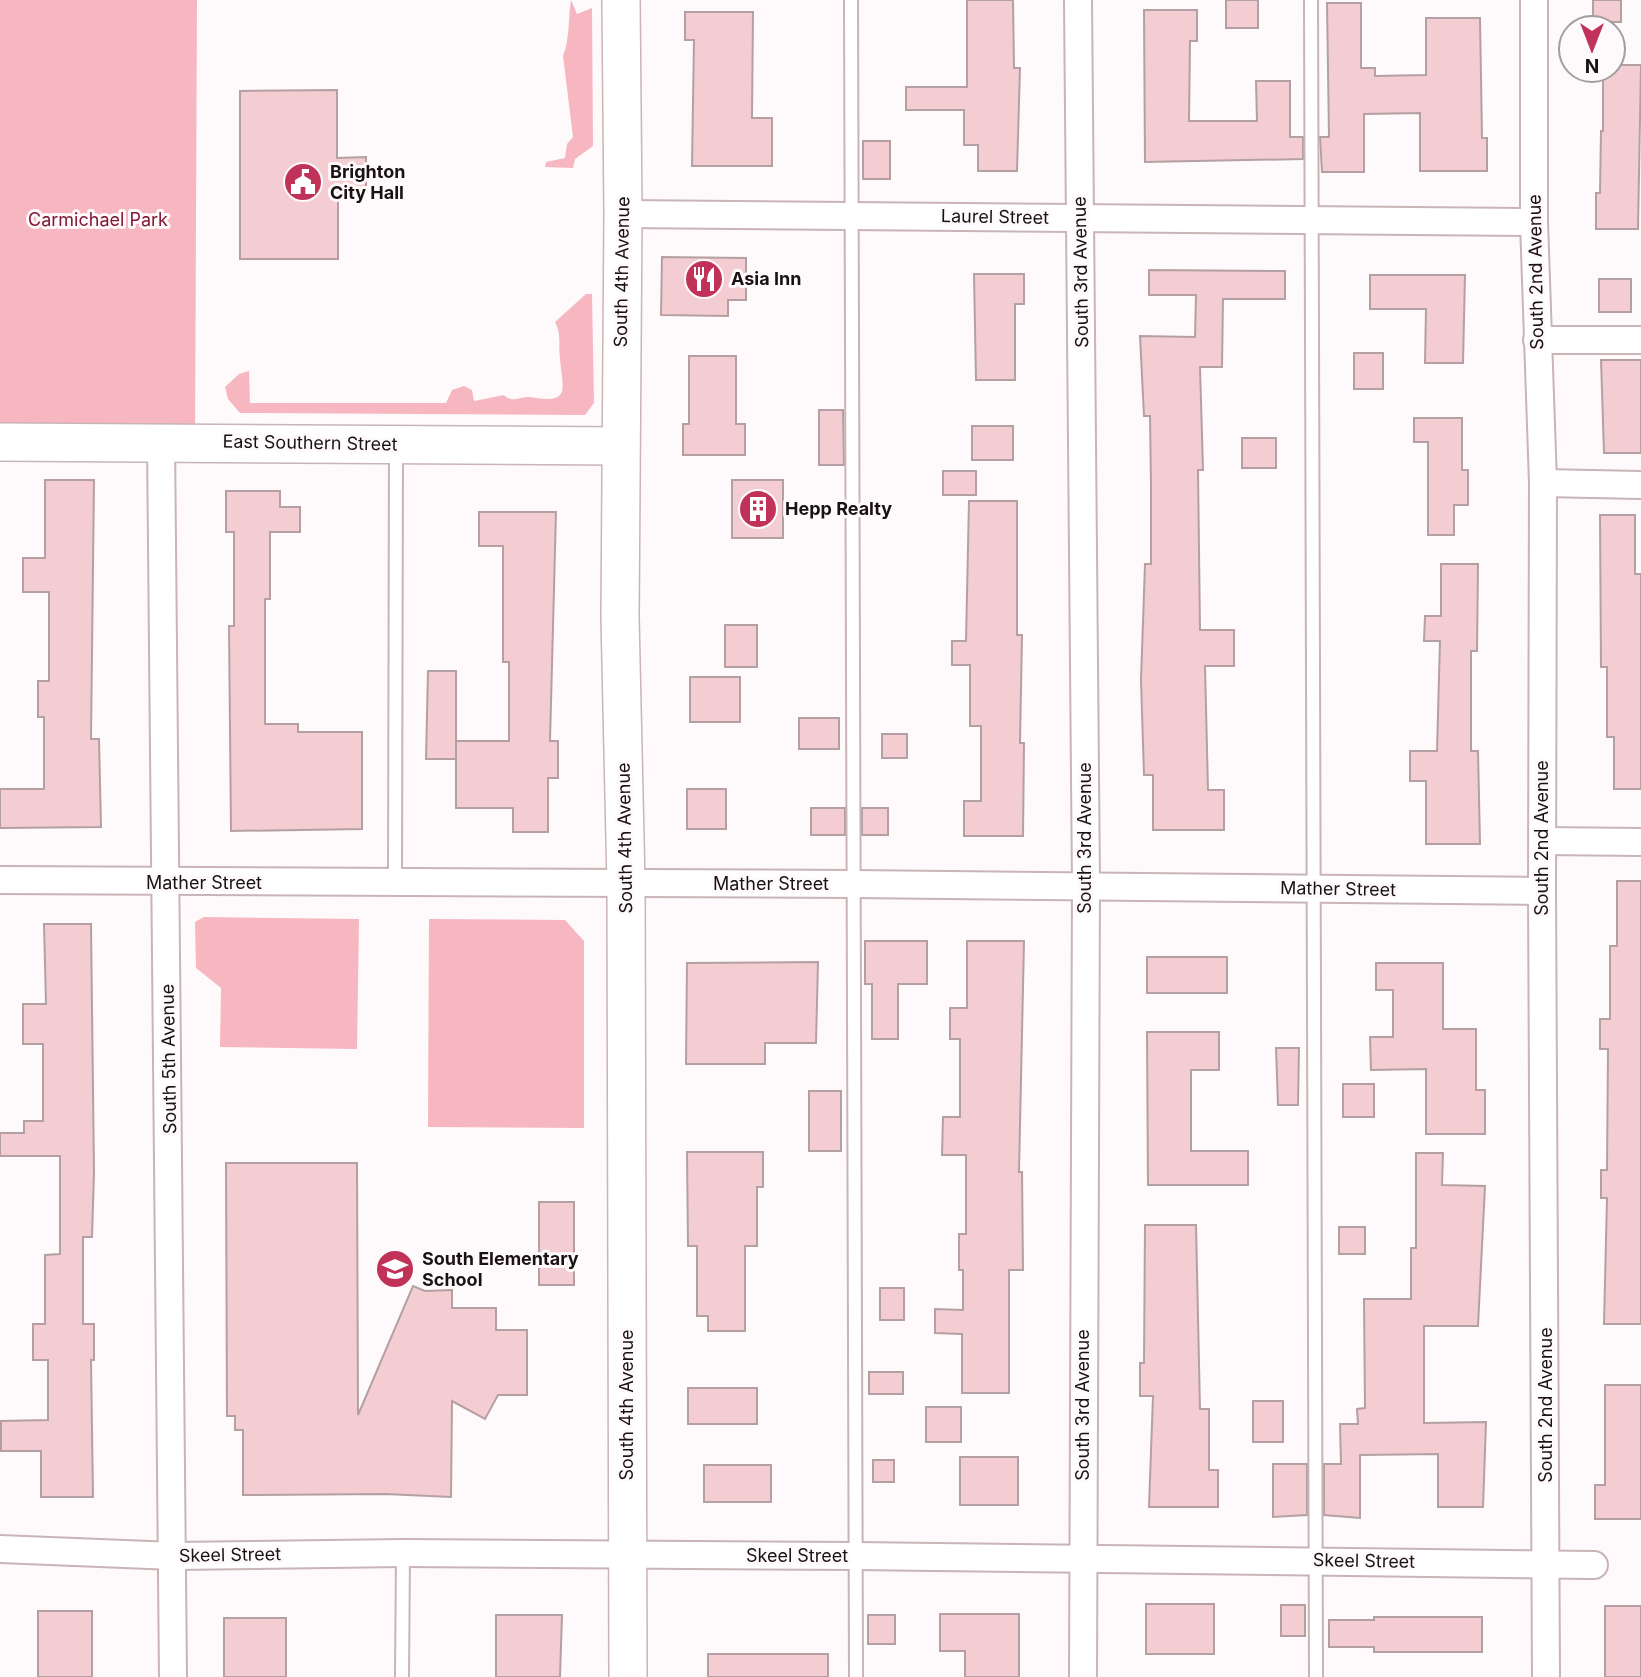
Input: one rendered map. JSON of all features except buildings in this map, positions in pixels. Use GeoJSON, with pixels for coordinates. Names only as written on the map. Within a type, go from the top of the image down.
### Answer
{"type":"FeatureCollection","features":[{"type":"Feature","properties":{"kind":"main road","name":"South 4th Avenue"},"geometry":{"type":"LineString","coordinates":[[621,0],[623,214],[620,617],[626,884],[628,1677]]}},
{"type":"Feature","properties":{"kind":"main road","name":"East Southern Street"},"geometry":{"type":"LineString","coordinates":[[0,442],[620,446]]}},
{"type":"Feature","properties":{"kind":"street","name":"South 3rd Avenue"},"geometry":{"type":"LineString","coordinates":[[1078,0],[1086,885],[1083,1677]]}},
{"type":"Feature","properties":{"kind":"street","name":"South 2nd Avenue"},"geometry":{"type":"LineString","coordinates":[[1534,0],[1534,222],[1543,483],[1546,1677]]}},
{"type":"Feature","properties":{"kind":"street","name":"Laurel Street"},"geometry":{"type":"LineString","coordinates":[[623,214],[1534,222]]}},
{"type":"Feature","properties":{"kind":"street"},"geometry":{"type":"LineString","coordinates":[[1537,340],[1641,340]]}},
{"type":"Feature","properties":{"kind":"street","name":"South 5th Avenue"},"geometry":{"type":"LineString","coordinates":[[161,441],[168,883],[173,1677]]}},
{"type":"Feature","properties":{"kind":"street"},"geometry":{"type":"LineString","coordinates":[[1543,483],[1641,485]]}},
{"type":"Feature","properties":{"kind":"street"},"geometry":{"type":"LineString","coordinates":[[1543,841],[1641,842]]}},
{"type":"Feature","properties":{"kind":"street","name":"Mather Street"},"geometry":{"type":"LineString","coordinates":[[0,880],[168,883],[1086,885],[1542,891]]}},
{"type":"Feature","properties":{"kind":"street","name":"Skeel Street"},"geometry":{"type":"LineString","coordinates":[[0,1549],[174,1556],[403,1553],[1315,1560],[1594,1565]]}},
{"type":"Feature","properties":{"kind":"lane"},"geometry":{"type":"LineString","coordinates":[[851,0],[856,1677]]}},
{"type":"Feature","properties":{"kind":"lane"},"geometry":{"type":"LineString","coordinates":[[1311,0],[1316,1677]]}},
{"type":"Feature","properties":{"kind":"lane"},"geometry":{"type":"LineString","coordinates":[[394,884],[397,444]]}},
{"type":"Feature","properties":{"kind":"lane"},"geometry":{"type":"LineString","coordinates":[[402,1677],[403,1553]]}},
{"type":"Feature","properties":{"kind":"green space","name":"Carmichael Park"},"geometry":{"type":"Polygon","coordinates":[[[0,0],[197,0],[195,441],[0,441],[0,0]]]}},
{"type":"Feature","properties":{"kind":"green space"},"geometry":{"type":"Polygon","coordinates":[[[571,0],[577,14],[592,8],[593,146],[575,159],[573,168],[545,167],[546,162],[565,158],[567,144],[573,137],[563,56],[568,36],[571,0]]]}},
{"type":"Feature","properties":{"kind":"green space"},"geometry":{"type":"Polygon","coordinates":[[[586,294],[592,294],[594,403],[585,415],[240,413],[228,399],[225,387],[239,374],[249,371],[250,403],[446,403],[452,390],[464,386],[472,390],[474,401],[504,395],[513,399],[552,399],[558,397],[563,387],[559,336],[555,322],[586,294]]]}},
{"type":"Feature","properties":{"kind":"green space"},"geometry":{"type":"Polygon","coordinates":[[[204,917],[359,919],[357,1049],[220,1047],[221,988],[196,968],[195,922],[204,917]]]}},
{"type":"Feature","properties":{"kind":"green space"},"geometry":{"type":"Polygon","coordinates":[[[429,919],[565,920],[584,941],[584,1128],[428,1127],[429,919]]]}},
{"type":"Feature","properties":{"kind":"place","name":"Brighton City Hall"},"geometry":{"type":"Point","coordinates":[303,182]}},
{"type":"Feature","properties":{"kind":"place","name":"Asia Inn"},"geometry":{"type":"Point","coordinates":[704,279]}},
{"type":"Feature","properties":{"kind":"place","name":"Hepp Realty"},"geometry":{"type":"Point","coordinates":[758,509]}},
{"type":"Feature","properties":{"kind":"place","name":"South Elementary School"},"geometry":{"type":"Point","coordinates":[395,1269]}}]}
